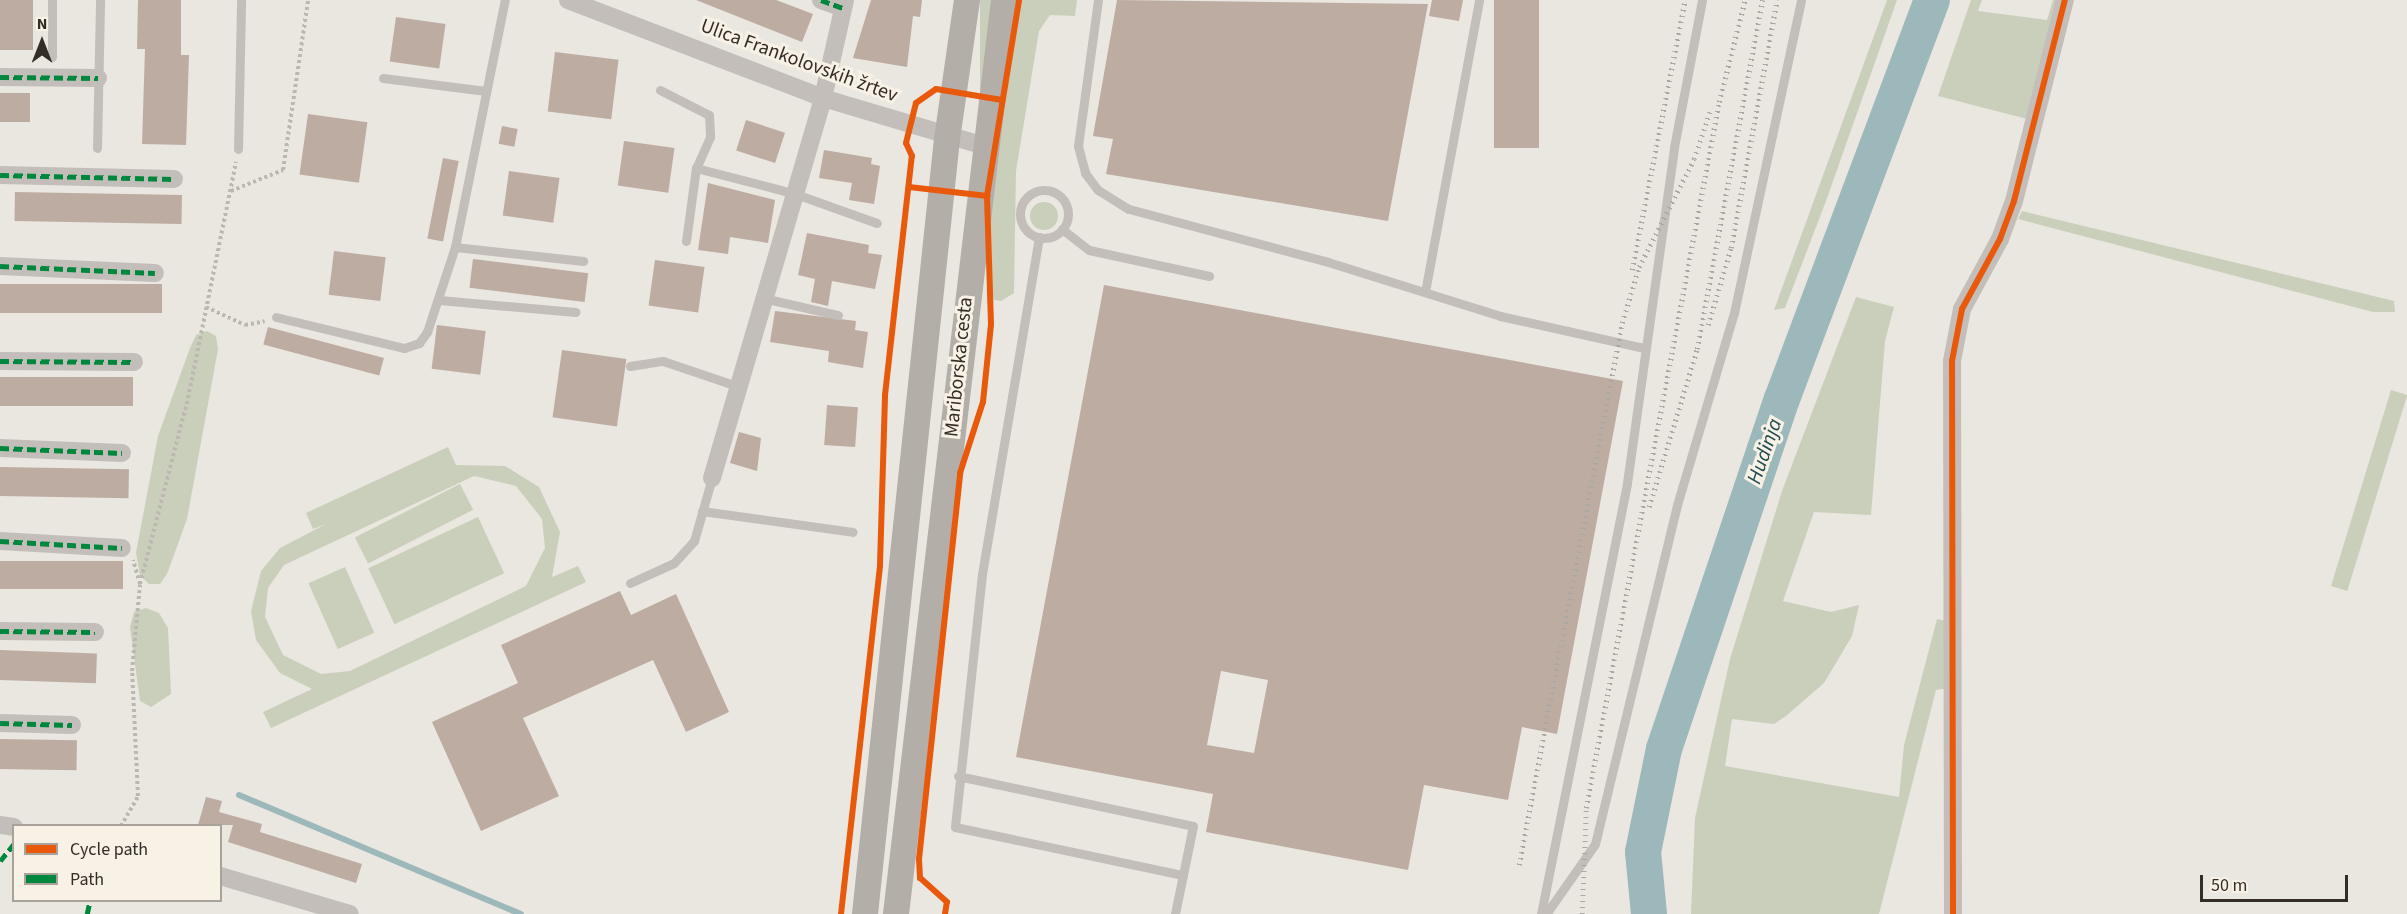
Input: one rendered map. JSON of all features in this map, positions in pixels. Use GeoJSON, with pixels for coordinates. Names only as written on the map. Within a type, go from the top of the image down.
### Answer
{"type":"FeatureCollection","features":[{"type":"Feature","properties":{"kind":"main road","name":"Mariborska cesta"},"geometry":{"type":"LineString","coordinates":[[880,912],[947,139],[967,0]]}},
{"type":"Feature","properties":{"kind":"main road","name":"Mariborska cesta"},"geometry":{"type":"LineString","coordinates":[[880,912],[1004,0]]}},
{"type":"Feature","properties":{"kind":"street","name":"Ulica Frankolovskih žrtev"},"geometry":{"type":"LineString","coordinates":[[568,0],[823,98],[947,139],[984,146]]}},
{"type":"Feature","properties":{"kind":"street"},"geometry":{"type":"LineString","coordinates":[[712,478],[793,193],[823,98],[844,4],[821,0]]}},
{"type":"Feature","properties":{"kind":"street"},"geometry":{"type":"LineString","coordinates":[[1953,914],[1952,361],[1962,309],[2000,239],[2014,201],[2065,0]]}},
{"type":"Feature","properties":{"kind":"street"},"geometry":{"type":"LineString","coordinates":[[0,77],[98,78]]}},
{"type":"Feature","properties":{"kind":"street"},"geometry":{"type":"LineString","coordinates":[[0,174],[174,179]]}},
{"type":"Feature","properties":{"kind":"street"},"geometry":{"type":"LineString","coordinates":[[0,266],[155,273]]}},
{"type":"Feature","properties":{"kind":"street"},"geometry":{"type":"LineString","coordinates":[[0,361],[134,362]]}},
{"type":"Feature","properties":{"kind":"street"},"geometry":{"type":"LineString","coordinates":[[0,448],[122,453]]}},
{"type":"Feature","properties":{"kind":"street"},"geometry":{"type":"LineString","coordinates":[[0,541],[122,548]]}},
{"type":"Feature","properties":{"kind":"street"},"geometry":{"type":"LineString","coordinates":[[0,631],[94,632]]}},
{"type":"Feature","properties":{"kind":"street"},"geometry":{"type":"LineString","coordinates":[[0,723],[72,725]]}},
{"type":"Feature","properties":{"kind":"street"},"geometry":{"type":"LineString","coordinates":[[222,877],[350,914]]}},
{"type":"Feature","properties":{"kind":"lane"},"geometry":{"type":"LineString","coordinates":[[52,0],[52,57]]}},
{"type":"Feature","properties":{"kind":"lane"},"geometry":{"type":"LineString","coordinates":[[97,148],[100,0]]}},
{"type":"Feature","properties":{"kind":"lane"},"geometry":{"type":"LineString","coordinates":[[238,149],[241,0]]}},
{"type":"Feature","properties":{"kind":"lane"},"geometry":{"type":"LineString","coordinates":[[276,317],[404,348],[419,343],[427,332],[455,247],[506,0]]}},
{"type":"Feature","properties":{"kind":"lane"},"geometry":{"type":"LineString","coordinates":[[1098,0],[1078,146],[1086,173],[1098,190],[1129,208],[1425,292],[1500,316],[1644,348]]}},
{"type":"Feature","properties":{"kind":"lane"},"geometry":{"type":"LineString","coordinates":[[1425,292],[1479,0]]}},
{"type":"Feature","properties":{"kind":"lane"},"geometry":{"type":"LineString","coordinates":[[1544,914],[1628,483],[1644,348],[1674,147],[1702,0]]}},
{"type":"Feature","properties":{"kind":"lane"},"geometry":{"type":"LineString","coordinates":[[1544,914],[1595,844],[1677,505],[1734,313],[1801,0]]}},
{"type":"Feature","properties":{"kind":"lane"},"geometry":{"type":"LineString","coordinates":[[383,78],[486,91]]}},
{"type":"Feature","properties":{"kind":"lane"},"geometry":{"type":"LineString","coordinates":[[660,90],[710,115],[710,137],[696,168],[686,241]]}},
{"type":"Feature","properties":{"kind":"lane"},"geometry":{"type":"LineString","coordinates":[[696,168],[793,193],[877,223]]}},
{"type":"Feature","properties":{"kind":"lane"},"geometry":{"type":"LineString","coordinates":[[1039,237],[1024,225],[1021,205],[1042,189],[1057,193],[1066,205],[1062,229]]}},
{"type":"Feature","properties":{"kind":"lane"},"geometry":{"type":"LineString","coordinates":[[1039,237],[1062,229]]}},
{"type":"Feature","properties":{"kind":"lane"},"geometry":{"type":"LineString","coordinates":[[1062,229],[1089,250],[1209,276]]}},
{"type":"Feature","properties":{"kind":"lane"},"geometry":{"type":"LineString","coordinates":[[1039,237],[991,516],[958,776],[955,827],[1183,875]]}},
{"type":"Feature","properties":{"kind":"lane"},"geometry":{"type":"LineString","coordinates":[[455,247],[584,261]]}},
{"type":"Feature","properties":{"kind":"lane"},"geometry":{"type":"LineString","coordinates":[[763,298],[838,315]]}},
{"type":"Feature","properties":{"kind":"lane"},"geometry":{"type":"LineString","coordinates":[[439,300],[575,312]]}},
{"type":"Feature","properties":{"kind":"lane"},"geometry":{"type":"LineString","coordinates":[[630,366],[663,361],[737,386]]}},
{"type":"Feature","properties":{"kind":"lane"},"geometry":{"type":"LineString","coordinates":[[630,583],[674,562],[694,541],[712,478]]}},
{"type":"Feature","properties":{"kind":"lane"},"geometry":{"type":"LineString","coordinates":[[702,511],[853,532]]}},
{"type":"Feature","properties":{"kind":"lane"},"geometry":{"type":"LineString","coordinates":[[958,776],[1193,826],[1175,914]]}},
{"type":"Feature","properties":{"kind":"path"},"geometry":{"type":"LineString","coordinates":[[230,191],[283,171],[308,0]]}},
{"type":"Feature","properties":{"kind":"path"},"geometry":{"type":"LineString","coordinates":[[122,824],[138,796],[132,671],[140,584],[206,308],[238,149]]}},
{"type":"Feature","properties":{"kind":"path"},"geometry":{"type":"LineString","coordinates":[[206,308],[245,325],[276,317]]}},
{"type":"Feature","properties":{"kind":"path"},"geometry":{"type":"LineString","coordinates":[[122,548],[131,553],[140,584]]}},
{"type":"Feature","properties":{"kind":"green space"},"geometry":{"type":"Polygon","coordinates":[[[980,0],[991,0],[991,93],[980,93],[980,0]]]}},
{"type":"Feature","properties":{"kind":"green space"},"geometry":{"type":"Polygon","coordinates":[[[1016,0],[1077,0],[1075,16],[1050,15],[1039,31],[1016,171],[1014,293],[1001,301],[994,300],[992,288],[990,197],[1016,0]]]}},
{"type":"Feature","properties":{"kind":"green space"},"geometry":{"type":"Polygon","coordinates":[[[1887,0],[1897,0],[1826,201],[1785,308],[1774,310],[1887,0]]]}},
{"type":"Feature","properties":{"kind":"green space"},"geometry":{"type":"Polygon","coordinates":[[[1971,0],[1982,0],[1978,11],[2047,20],[2053,0],[2060,0],[2031,120],[1938,96],[1971,0]]]}},
{"type":"Feature","properties":{"kind":"green space"},"geometry":{"type":"Polygon","coordinates":[[[1044,202],[1054,206],[1058,216],[1054,226],[1044,230],[1034,226],[1030,216],[1034,206],[1044,202]]]}},
{"type":"Feature","properties":{"kind":"green space"},"geometry":{"type":"Polygon","coordinates":[[[2022,211],[2394,301],[2395,312],[2373,312],[2018,219],[2022,211]]]}},
{"type":"Feature","properties":{"kind":"green space"},"geometry":{"type":"Polygon","coordinates":[[[1856,297],[1894,307],[1885,341],[1871,515],[1814,512],[1783,601],[1831,612],[1859,605],[1852,636],[1824,683],[1786,716],[1774,724],[1732,719],[1725,766],[1899,797],[1904,745],[1937,619],[1948,621],[1948,688],[1936,690],[1879,914],[1691,914],[1695,818],[1730,659],[1782,491],[1856,297]]]}},
{"type":"Feature","properties":{"kind":"green space"},"geometry":{"type":"Polygon","coordinates":[[[207,331],[216,336],[218,349],[187,519],[167,574],[160,584],[149,584],[140,575],[136,553],[158,436],[196,335],[207,331]]]}},
{"type":"Feature","properties":{"kind":"green space"},"geometry":{"type":"Polygon","coordinates":[[[2391,390],[2407,396],[2347,591],[2331,586],[2391,390]]]}},
{"type":"Feature","properties":{"kind":"green space"},"geometry":{"type":"Polygon","coordinates":[[[448,447],[456,465],[505,466],[539,487],[560,532],[552,577],[578,566],[586,582],[271,728],[263,712],[312,689],[280,673],[256,640],[251,611],[261,571],[280,548],[326,524],[313,529],[306,513],[448,447]],[[474,476],[284,565],[268,588],[265,617],[283,655],[321,674],[350,671],[526,586],[545,548],[542,519],[516,486],[474,476]]]}},
{"type":"Feature","properties":{"kind":"green space"},"geometry":{"type":"Polygon","coordinates":[[[460,484],[473,510],[368,563],[355,538],[460,484]]]}},
{"type":"Feature","properties":{"kind":"green space"},"geometry":{"type":"Polygon","coordinates":[[[478,517],[504,573],[395,624],[368,568],[478,517]]]}},
{"type":"Feature","properties":{"kind":"green space"},"geometry":{"type":"Polygon","coordinates":[[[345,567],[374,633],[338,649],[308,583],[345,567]]]}},
{"type":"Feature","properties":{"kind":"green space"},"geometry":{"type":"Polygon","coordinates":[[[146,608],[159,613],[168,628],[171,694],[151,707],[140,701],[130,627],[134,612],[146,608]]]}},
{"type":"Feature","properties":{"kind":"building"},"geometry":{"type":"Polygon","coordinates":[[[0,0],[33,0],[33,50],[0,50],[0,0]]]}},
{"type":"Feature","properties":{"kind":"building"},"geometry":{"type":"Polygon","coordinates":[[[138,0],[181,0],[181,55],[189,55],[186,145],[142,144],[145,49],[137,49],[138,0]]]}},
{"type":"Feature","properties":{"kind":"building"},"geometry":{"type":"Polygon","coordinates":[[[696,0],[776,0],[813,14],[802,42],[696,0]]]}},
{"type":"Feature","properties":{"kind":"building"},"geometry":{"type":"Polygon","coordinates":[[[871,0],[922,0],[920,17],[913,16],[907,67],[853,58],[871,0]]]}},
{"type":"Feature","properties":{"kind":"building"},"geometry":{"type":"Polygon","coordinates":[[[1117,0],[1428,4],[1388,221],[1106,174],[1113,139],[1093,136],[1117,0]]]}},
{"type":"Feature","properties":{"kind":"building"},"geometry":{"type":"Polygon","coordinates":[[[1432,0],[1463,0],[1459,21],[1429,16],[1432,0]]]}},
{"type":"Feature","properties":{"kind":"building"},"geometry":{"type":"Polygon","coordinates":[[[1494,0],[1539,0],[1539,148],[1494,148],[1494,0]]]}},
{"type":"Feature","properties":{"kind":"building"},"geometry":{"type":"Polygon","coordinates":[[[396,17],[446,24],[439,69],[390,62],[396,17]]]}},
{"type":"Feature","properties":{"kind":"building"},"geometry":{"type":"Polygon","coordinates":[[[555,52],[619,60],[611,119],[548,112],[555,52]]]}},
{"type":"Feature","properties":{"kind":"building"},"geometry":{"type":"Polygon","coordinates":[[[0,93],[30,93],[30,122],[0,122],[0,93]]]}},
{"type":"Feature","properties":{"kind":"building"},"geometry":{"type":"Polygon","coordinates":[[[308,114],[367,122],[359,183],[300,174],[308,114]]]}},
{"type":"Feature","properties":{"kind":"building"},"geometry":{"type":"Polygon","coordinates":[[[746,120],[785,133],[775,163],[736,150],[746,120]]]}},
{"type":"Feature","properties":{"kind":"building"},"geometry":{"type":"Polygon","coordinates":[[[502,126],[518,129],[514,147],[499,144],[502,126]]]}},
{"type":"Feature","properties":{"kind":"building"},"geometry":{"type":"Polygon","coordinates":[[[624,141],[675,148],[668,193],[618,186],[624,141]]]}},
{"type":"Feature","properties":{"kind":"building"},"geometry":{"type":"Polygon","coordinates":[[[824,150],[872,158],[871,164],[880,166],[874,204],[849,200],[852,183],[819,178],[824,150]]]}},
{"type":"Feature","properties":{"kind":"building"},"geometry":{"type":"Polygon","coordinates":[[[443,158],[459,161],[443,242],[427,238],[443,158]]]}},
{"type":"Feature","properties":{"kind":"building"},"geometry":{"type":"Polygon","coordinates":[[[509,171],[560,178],[553,223],[503,216],[509,171]]]}},
{"type":"Feature","properties":{"kind":"building"},"geometry":{"type":"Polygon","coordinates":[[[708,183],[775,200],[768,243],[730,237],[728,254],[698,250],[708,183]]]}},
{"type":"Feature","properties":{"kind":"building"},"geometry":{"type":"Polygon","coordinates":[[[15,192],[182,195],[181,224],[14,221],[15,192]]]}},
{"type":"Feature","properties":{"kind":"building"},"geometry":{"type":"Polygon","coordinates":[[[807,233],[869,245],[868,253],[882,255],[875,289],[832,281],[828,306],[811,302],[815,279],[798,275],[807,233]]]}},
{"type":"Feature","properties":{"kind":"building"},"geometry":{"type":"Polygon","coordinates":[[[334,251],[386,257],[380,301],[329,295],[334,251]]]}},
{"type":"Feature","properties":{"kind":"building"},"geometry":{"type":"Polygon","coordinates":[[[473,259],[588,273],[585,302],[469,288],[473,259]]]}},
{"type":"Feature","properties":{"kind":"building"},"geometry":{"type":"Polygon","coordinates":[[[655,260],[705,267],[698,313],[649,306],[655,260]]]}},
{"type":"Feature","properties":{"kind":"building"},"geometry":{"type":"Polygon","coordinates":[[[0,284],[162,284],[162,313],[0,313],[0,284]]]}},
{"type":"Feature","properties":{"kind":"building"},"geometry":{"type":"Polygon","coordinates":[[[1104,285],[1623,381],[1557,734],[1522,727],[1508,800],[1424,785],[1408,870],[1206,832],[1213,794],[1016,757],[1104,285]],[[1221,671],[1207,745],[1254,753],[1268,680],[1221,671]]]}},
{"type":"Feature","properties":{"kind":"building"},"geometry":{"type":"Polygon","coordinates":[[[775,311],[856,321],[855,330],[868,332],[863,368],[828,362],[829,351],[770,342],[775,311]]]}},
{"type":"Feature","properties":{"kind":"building"},"geometry":{"type":"Polygon","coordinates":[[[437,325],[486,331],[480,375],[432,369],[437,325]]]}},
{"type":"Feature","properties":{"kind":"building"},"geometry":{"type":"Polygon","coordinates":[[[268,327],[384,358],[379,375],[263,344],[268,327]]]}},
{"type":"Feature","properties":{"kind":"building"},"geometry":{"type":"Polygon","coordinates":[[[562,350],[626,359],[617,426],[553,417],[562,350]]]}},
{"type":"Feature","properties":{"kind":"building"},"geometry":{"type":"Polygon","coordinates":[[[0,377],[133,377],[133,406],[0,406],[0,377]]]}},
{"type":"Feature","properties":{"kind":"building"},"geometry":{"type":"Polygon","coordinates":[[[827,405],[858,407],[855,447],[824,445],[827,405]]]}},
{"type":"Feature","properties":{"kind":"building"},"geometry":{"type":"Polygon","coordinates":[[[739,432],[761,438],[757,471],[730,463],[739,432]]]}},
{"type":"Feature","properties":{"kind":"building"},"geometry":{"type":"Polygon","coordinates":[[[0,467],[129,469],[128,498],[0,496],[0,467]]]}},
{"type":"Feature","properties":{"kind":"building"},"geometry":{"type":"Polygon","coordinates":[[[0,561],[123,561],[123,589],[0,589],[0,561]]]}},
{"type":"Feature","properties":{"kind":"building"},"geometry":{"type":"Polygon","coordinates":[[[620,591],[631,615],[676,594],[729,712],[686,732],[653,660],[523,718],[559,796],[481,831],[432,722],[518,683],[501,645],[620,591]]]}},
{"type":"Feature","properties":{"kind":"building"},"geometry":{"type":"Polygon","coordinates":[[[0,650],[97,653],[96,683],[0,680],[0,650]]]}},
{"type":"Feature","properties":{"kind":"building"},"geometry":{"type":"Polygon","coordinates":[[[0,739],[77,740],[76,770],[0,769],[0,739]]]}},
{"type":"Feature","properties":{"kind":"building"},"geometry":{"type":"Polygon","coordinates":[[[206,797],[222,801],[219,812],[262,824],[260,832],[362,864],[356,883],[228,842],[233,825],[198,824],[206,797]]]}},
{"type":"Feature","properties":{"kind":"waterway","name":"Hudinja"},"geometry":{"type":"LineString","coordinates":[[1649,914],[1643,852],[1664,749],[1782,399],[1932,0]]}},
{"type":"Feature","properties":{"kind":"waterway"},"geometry":{"type":"LineString","coordinates":[[239,795],[521,914]]}},
{"type":"Feature","properties":{"kind":"railway"},"geometry":{"type":"LineString","coordinates":[[1632,270],[1685,0]]}},
{"type":"Feature","properties":{"kind":"railway"},"geometry":{"type":"LineString","coordinates":[[1582,914],[1586,808],[1719,102],[1745,0]]}},
{"type":"Feature","properties":{"kind":"railway"},"geometry":{"type":"LineString","coordinates":[[1649,507],[1697,349],[1762,0]]}},
{"type":"Feature","properties":{"kind":"railway"},"geometry":{"type":"LineString","coordinates":[[1708,325],[1731,248],[1777,0]]}},
{"type":"Feature","properties":{"kind":"railway"},"geometry":{"type":"LineString","coordinates":[[1519,865],[1622,323],[1639,267],[1694,159],[1711,108]]}},
{"type":"Feature","properties":{"kind":"marked path"},"geometry":{"type":"LineString","coordinates":[[821,0],[843,8]]}},
{"type":"Feature","properties":{"kind":"marked path"},"geometry":{"type":"LineString","coordinates":[[0,77],[98,78]]}},
{"type":"Feature","properties":{"kind":"marked path"},"geometry":{"type":"LineString","coordinates":[[0,175],[174,179]]}},
{"type":"Feature","properties":{"kind":"marked path"},"geometry":{"type":"LineString","coordinates":[[0,266],[155,273]]}},
{"type":"Feature","properties":{"kind":"marked path"},"geometry":{"type":"LineString","coordinates":[[0,361],[134,362]]}},
{"type":"Feature","properties":{"kind":"marked path"},"geometry":{"type":"LineString","coordinates":[[0,448],[122,453]]}},
{"type":"Feature","properties":{"kind":"marked path"},"geometry":{"type":"LineString","coordinates":[[0,541],[122,548]]}},
{"type":"Feature","properties":{"kind":"marked path"},"geometry":{"type":"LineString","coordinates":[[0,631],[95,632]]}},
{"type":"Feature","properties":{"kind":"marked path"},"geometry":{"type":"LineString","coordinates":[[0,723],[72,725]]}},
{"type":"Feature","properties":{"kind":"marked path"},"geometry":{"type":"LineString","coordinates":[[0,861],[12,846]]}},
{"type":"Feature","properties":{"kind":"marked path"},"geometry":{"type":"LineString","coordinates":[[87,914],[90,902]]}},
{"type":"Feature","properties":{"kind":"cycle path"},"geometry":{"type":"LineString","coordinates":[[945,914],[947,902],[920,878],[919,859],[960,473],[983,402],[991,324],[987,196],[1019,0]]}},
{"type":"Feature","properties":{"kind":"cycle path"},"geometry":{"type":"LineString","coordinates":[[1953,914],[1952,361],[1962,309],[2000,239],[2014,201],[2065,0]]}},
{"type":"Feature","properties":{"kind":"cycle path"},"geometry":{"type":"LineString","coordinates":[[841,914],[880,565],[885,395],[912,156],[906,143],[916,103],[936,89],[1002,100]]}},
{"type":"Feature","properties":{"kind":"cycle path"},"geometry":{"type":"LineString","coordinates":[[909,187],[987,196]]}}]}
